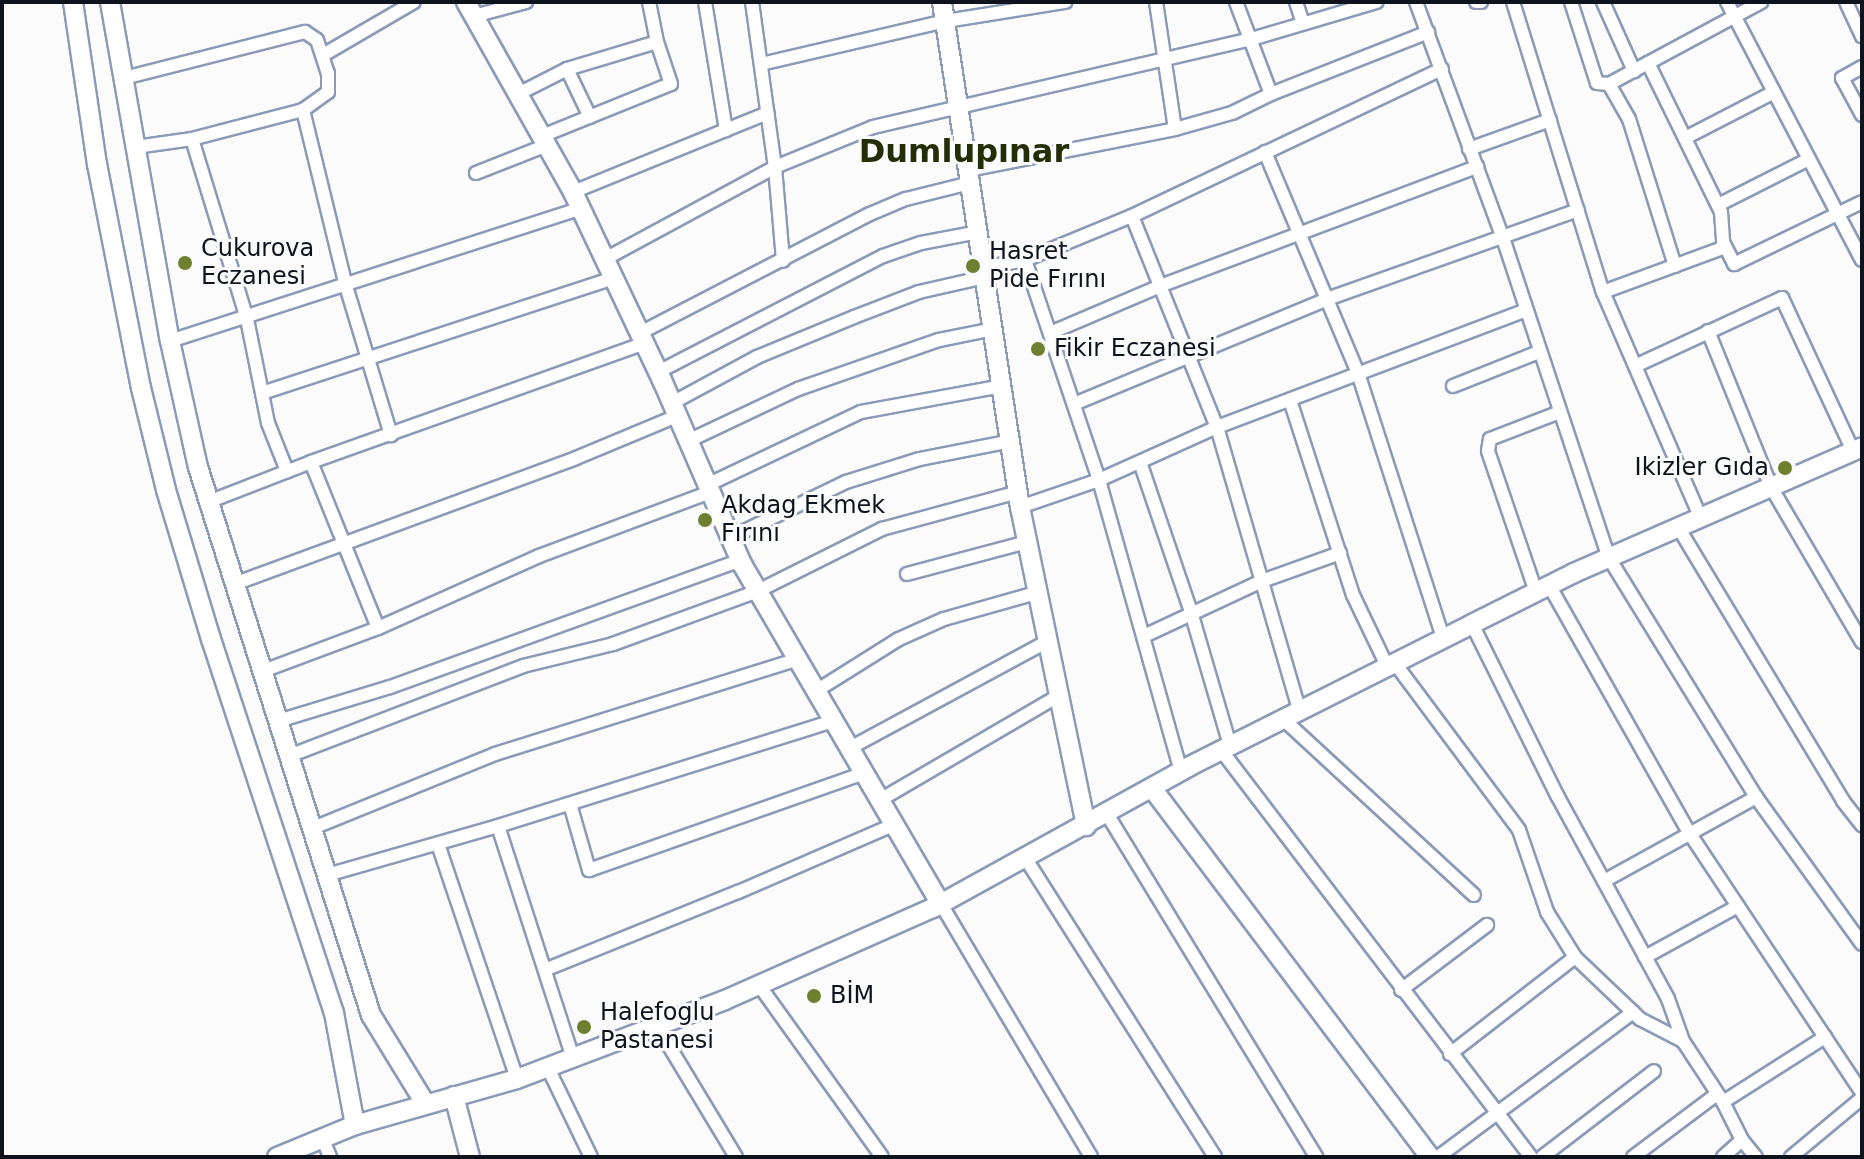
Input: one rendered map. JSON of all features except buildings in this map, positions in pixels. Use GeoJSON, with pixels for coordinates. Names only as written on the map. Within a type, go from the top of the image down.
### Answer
{"type":"FeatureCollection","features":[{"type":"Feature","properties":{"kind":"main road"},"geometry":{"type":"LineString","coordinates":[[73,2],[97,164],[151,432],[220,668],[334,1013],[355,1125]]}},
{"type":"Feature","properties":{"kind":"main road"},"geometry":{"type":"LineString","coordinates":[[110,2],[170,341],[208,502],[371,1015],[425,1103]]}},
{"type":"Feature","properties":{"kind":"main road"},"geometry":{"type":"LineString","coordinates":[[942,2],[1019,500],[1086,826]]}},
{"type":"Feature","properties":{"kind":"main road"},"geometry":{"type":"LineString","coordinates":[[470,9],[577,200],[658,372],[740,560],[941,904]]}},
{"type":"Feature","properties":{"kind":"main road"},"geometry":{"type":"LineString","coordinates":[[277,1157],[355,1125],[548,1068],[759,985],[941,904],[1226,747],[1443,638],[1609,558],[1858,449]]}},
{"type":"Feature","properties":{"kind":"main road"},"geometry":{"type":"LineString","coordinates":[[1152,788],[1430,1157]]}},
{"type":"Feature","properties":{"kind":"main road"},"geometry":{"type":"LineString","coordinates":[[454,1096],[470,1157]]}},
{"type":"Feature","properties":{"kind":"street"},"geometry":{"type":"LineString","coordinates":[[323,55],[414,2]]}},
{"type":"Feature","properties":{"kind":"street"},"geometry":{"type":"LineString","coordinates":[[470,9],[526,2]]}},
{"type":"Feature","properties":{"kind":"street"},"geometry":{"type":"LineString","coordinates":[[476,173],[590,117],[671,84],[657,42],[649,2]]}},
{"type":"Feature","properties":{"kind":"street"},"geometry":{"type":"LineString","coordinates":[[705,2],[726,130]]}},
{"type":"Feature","properties":{"kind":"street"},"geometry":{"type":"LineString","coordinates":[[753,2],[775,167],[783,261]]}},
{"type":"Feature","properties":{"kind":"street"},"geometry":{"type":"LineString","coordinates":[[761,64],[946,21],[1065,2]]}},
{"type":"Feature","properties":{"kind":"street"},"geometry":{"type":"LineString","coordinates":[[1156,2],[1175,129]]}},
{"type":"Feature","properties":{"kind":"street"},"geometry":{"type":"LineString","coordinates":[[1236,2],[1271,94]]}},
{"type":"Feature","properties":{"kind":"street"},"geometry":{"type":"LineString","coordinates":[[1296,2],[1303,23]]}},
{"type":"Feature","properties":{"kind":"street"},"geometry":{"type":"LineString","coordinates":[[605,259],[775,167],[873,127],[1248,40],[1360,4],[1376,2]]}},
{"type":"Feature","properties":{"kind":"street"},"geometry":{"type":"LineString","coordinates":[[1416,2],[1503,238],[1524,311],[1609,558],[1756,797],[1862,944]]}},
{"type":"Feature","properties":{"kind":"street"},"geometry":{"type":"LineString","coordinates":[[1513,2],[1603,292],[1701,518]]}},
{"type":"Feature","properties":{"kind":"street"},"geometry":{"type":"LineString","coordinates":[[1571,2],[1597,83],[1609,84],[1761,2]]}},
{"type":"Feature","properties":{"kind":"street"},"geometry":{"type":"LineString","coordinates":[[1603,2],[1634,71]]}},
{"type":"Feature","properties":{"kind":"street"},"geometry":{"type":"LineString","coordinates":[[1727,2],[1862,260]]}},
{"type":"Feature","properties":{"kind":"street"},"geometry":{"type":"LineString","coordinates":[[1846,2],[1862,36]]}},
{"type":"Feature","properties":{"kind":"street"},"geometry":{"type":"LineString","coordinates":[[124,78],[305,32],[317,40],[323,55],[328,92],[303,110],[192,139],[136,147]]}},
{"type":"Feature","properties":{"kind":"street"},"geometry":{"type":"LineString","coordinates":[[208,502],[642,338],[736,281],[783,261],[870,214],[906,199],[969,176],[1232,113],[1271,94],[1428,32]]}},
{"type":"Feature","properties":{"kind":"street"},"geometry":{"type":"LineString","coordinates":[[518,94],[567,69],[657,42]]}},
{"type":"Feature","properties":{"kind":"street"},"geometry":{"type":"LineString","coordinates":[[1648,63],[1718,205],[1725,247],[1734,264],[1862,202]]}},
{"type":"Feature","properties":{"kind":"street"},"geometry":{"type":"LineString","coordinates":[[1862,67],[1842,78],[1862,115]]}},
{"type":"Feature","properties":{"kind":"street"},"geometry":{"type":"LineString","coordinates":[[567,69],[590,117]]}},
{"type":"Feature","properties":{"kind":"street"},"geometry":{"type":"LineString","coordinates":[[234,584],[674,410],[757,357],[854,317],[919,292],[1025,260],[1132,216],[1442,69]]}},
{"type":"Feature","properties":{"kind":"street"},"geometry":{"type":"LineString","coordinates":[[1609,84],[1629,119],[1675,266]]}},
{"type":"Feature","properties":{"kind":"street"},"geometry":{"type":"LineString","coordinates":[[1685,138],[1774,92]]}},
{"type":"Feature","properties":{"kind":"street"},"geometry":{"type":"LineString","coordinates":[[303,110],[366,360],[391,435]]}},
{"type":"Feature","properties":{"kind":"street"},"geometry":{"type":"LineString","coordinates":[[170,341],[346,286],[577,200],[768,113]]}},
{"type":"Feature","properties":{"kind":"street"},"geometry":{"type":"LineString","coordinates":[[1469,149],[1550,120]]}},
{"type":"Feature","properties":{"kind":"street"},"geometry":{"type":"LineString","coordinates":[[192,139],[247,319],[268,423],[287,471]]}},
{"type":"Feature","properties":{"kind":"street"},"geometry":{"type":"LineString","coordinates":[[1265,152],[1358,373],[1443,638]]}},
{"type":"Feature","properties":{"kind":"street"},"geometry":{"type":"LineString","coordinates":[[1718,205],[1809,159]]}},
{"type":"Feature","properties":{"kind":"street"},"geometry":{"type":"LineString","coordinates":[[1050,333],[1160,286],[1477,167]]}},
{"type":"Feature","properties":{"kind":"street"},"geometry":{"type":"LineString","coordinates":[[1074,404],[1327,299],[1578,210]]}},
{"type":"Feature","properties":{"kind":"street"},"geometry":{"type":"LineString","coordinates":[[1132,216],[1217,427],[1299,710]]}},
{"type":"Feature","properties":{"kind":"street"},"geometry":{"type":"LineString","coordinates":[[658,372],[883,256],[921,243],[978,232]]}},
{"type":"Feature","properties":{"kind":"street"},"geometry":{"type":"LineString","coordinates":[[1603,292],[1725,247]]}},
{"type":"Feature","properties":{"kind":"street"},"geometry":{"type":"LineString","coordinates":[[1025,260],[1099,480],[1181,771]]}},
{"type":"Feature","properties":{"kind":"street"},"geometry":{"type":"LineString","coordinates":[[262,393],[614,278]]}},
{"type":"Feature","properties":{"kind":"street"},"geometry":{"type":"LineString","coordinates":[[1635,366],[1782,298],[1858,449]]}},
{"type":"Feature","properties":{"kind":"street"},"geometry":{"type":"LineString","coordinates":[[289,756],[523,666],[613,644],[758,591],[882,529],[1099,480],[1217,427],[1524,311]]}},
{"type":"Feature","properties":{"kind":"street"},"geometry":{"type":"LineString","coordinates":[[688,441],[837,375],[939,340],[993,329]]}},
{"type":"Feature","properties":{"kind":"street"},"geometry":{"type":"LineString","coordinates":[[1708,331],[1771,487],[1862,642]]}},
{"type":"Feature","properties":{"kind":"street"},"geometry":{"type":"LineString","coordinates":[[1453,386],[1539,352]]}},
{"type":"Feature","properties":{"kind":"street"},"geometry":{"type":"LineString","coordinates":[[263,671],[378,628],[539,556],[709,488],[861,412],[1002,386]]}},
{"type":"Feature","properties":{"kind":"street"},"geometry":{"type":"LineString","coordinates":[[1290,400],[1353,595],[1391,664],[1519,830],[1547,912],[1575,957],[1633,1012],[1683,1041]]}},
{"type":"Feature","properties":{"kind":"street"},"geometry":{"type":"LineString","coordinates":[[1560,412],[1490,439],[1488,451],[1542,589],[1690,834],[1862,1096],[1791,1157]]}},
{"type":"Feature","properties":{"kind":"street"},"geometry":{"type":"LineString","coordinates":[[730,538],[846,482],[920,459],[1011,441]]}},
{"type":"Feature","properties":{"kind":"street"},"geometry":{"type":"LineString","coordinates":[[311,462],[341,544],[378,628]]}},
{"type":"Feature","properties":{"kind":"street"},"geometry":{"type":"LineString","coordinates":[[1140,462],[1191,612],[1226,747],[1401,990],[1531,1157]]}},
{"type":"Feature","properties":{"kind":"street"},"geometry":{"type":"LineString","coordinates":[[1678,527],[1843,801],[1862,825]]}},
{"type":"Feature","properties":{"kind":"street"},"geometry":{"type":"LineString","coordinates":[[907,574],[1027,542]]}},
{"type":"Feature","properties":{"kind":"street"},"geometry":{"type":"LineString","coordinates":[[1144,636],[1262,581],[1340,553]]}},
{"type":"Feature","properties":{"kind":"street"},"geometry":{"type":"LineString","coordinates":[[278,721],[390,687],[740,560]]}},
{"type":"Feature","properties":{"kind":"street"},"geometry":{"type":"LineString","coordinates":[[816,691],[899,639],[944,619],[1036,593]]}},
{"type":"Feature","properties":{"kind":"street"},"geometry":{"type":"LineString","coordinates":[[1472,624],[1668,999],[1683,1041],[1720,1098],[1742,1140],[1756,1157]]}},
{"type":"Feature","properties":{"kind":"street"},"geometry":{"type":"LineString","coordinates":[[850,748],[1046,642]]}},
{"type":"Feature","properties":{"kind":"street"},"geometry":{"type":"LineString","coordinates":[[313,828],[495,754],[798,659]]}},
{"type":"Feature","properties":{"kind":"street"},"geometry":{"type":"LineString","coordinates":[[880,800],[1058,696]]}},
{"type":"Feature","properties":{"kind":"street"},"geometry":{"type":"LineString","coordinates":[[1282,718],[1474,895]]}},
{"type":"Feature","properties":{"kind":"street"},"geometry":{"type":"LineString","coordinates":[[327,875],[498,826],[834,721]]}},
{"type":"Feature","properties":{"kind":"street"},"geometry":{"type":"LineString","coordinates":[[570,804],[589,870],[865,773]]}},
{"type":"Feature","properties":{"kind":"street"},"geometry":{"type":"LineString","coordinates":[[1604,881],[1756,797]]}},
{"type":"Feature","properties":{"kind":"street"},"geometry":{"type":"LineString","coordinates":[[1107,814],[1316,1157]]}},
{"type":"Feature","properties":{"kind":"street"},"geometry":{"type":"LineString","coordinates":[[547,969],[895,824]]}},
{"type":"Feature","properties":{"kind":"street"},"geometry":{"type":"LineString","coordinates":[[498,826],[547,969],[573,1058]]}},
{"type":"Feature","properties":{"kind":"street"},"geometry":{"type":"LineString","coordinates":[[438,844],[517,1079]]}},
{"type":"Feature","properties":{"kind":"street"},"geometry":{"type":"LineString","coordinates":[[1026,859],[1212,1152],[1196,1157]]}},
{"type":"Feature","properties":{"kind":"street"},"geometry":{"type":"LineString","coordinates":[[941,904],[1091,1157]]}},
{"type":"Feature","properties":{"kind":"street"},"geometry":{"type":"LineString","coordinates":[[1645,957],[1738,906]]}},
{"type":"Feature","properties":{"kind":"street"},"geometry":{"type":"LineString","coordinates":[[1401,990],[1487,925]]}},
{"type":"Feature","properties":{"kind":"street"},"geometry":{"type":"LineString","coordinates":[[1450,1054],[1575,957]]}},
{"type":"Feature","properties":{"kind":"street"},"geometry":{"type":"LineString","coordinates":[[759,985],[882,1157]]}},
{"type":"Feature","properties":{"kind":"street"},"geometry":{"type":"LineString","coordinates":[[1438,1157],[1633,1012]]}},
{"type":"Feature","properties":{"kind":"street"},"geometry":{"type":"LineString","coordinates":[[657,1026],[736,1157]]}},
{"type":"Feature","properties":{"kind":"street"},"geometry":{"type":"LineString","coordinates":[[1633,1157],[1720,1098],[1825,1037]]}},
{"type":"Feature","properties":{"kind":"street"},"geometry":{"type":"LineString","coordinates":[[548,1068],[591,1157]]}},
{"type":"Feature","properties":{"kind":"street"},"geometry":{"type":"LineString","coordinates":[[1542,1157],[1654,1071]]}},
{"type":"Feature","properties":{"kind":"street"},"geometry":{"type":"LineString","coordinates":[[322,1137],[330,1157]]}},
{"type":"Feature","properties":{"kind":"street"},"geometry":{"type":"LineString","coordinates":[[1723,1157],[1742,1140]]}},
{"type":"Feature","properties":{"kind":"place","name":"Cukurova Eczanesi"},"geometry":{"type":"Point","coordinates":[185,263]}},
{"type":"Feature","properties":{"kind":"place","name":"Hasret Pide Fırını"},"geometry":{"type":"Point","coordinates":[973,266]}},
{"type":"Feature","properties":{"kind":"place","name":"Fikir Eczanesi"},"geometry":{"type":"Point","coordinates":[1038,349]}},
{"type":"Feature","properties":{"kind":"place","name":"Ikizler Gıda"},"geometry":{"type":"Point","coordinates":[1785,468]}},
{"type":"Feature","properties":{"kind":"place","name":"Akdag Ekmek Fırını"},"geometry":{"type":"Point","coordinates":[705,520]}},
{"type":"Feature","properties":{"kind":"place","name":"BİM"},"geometry":{"type":"Point","coordinates":[814,996]}},
{"type":"Feature","properties":{"kind":"place","name":"Halefoglu Pastanesi"},"geometry":{"type":"Point","coordinates":[584,1027]}},
{"type":"Feature","properties":{"kind":"district","name":"Dumlupınar"},"geometry":{"type":"Point","coordinates":[964,151]}}]}
